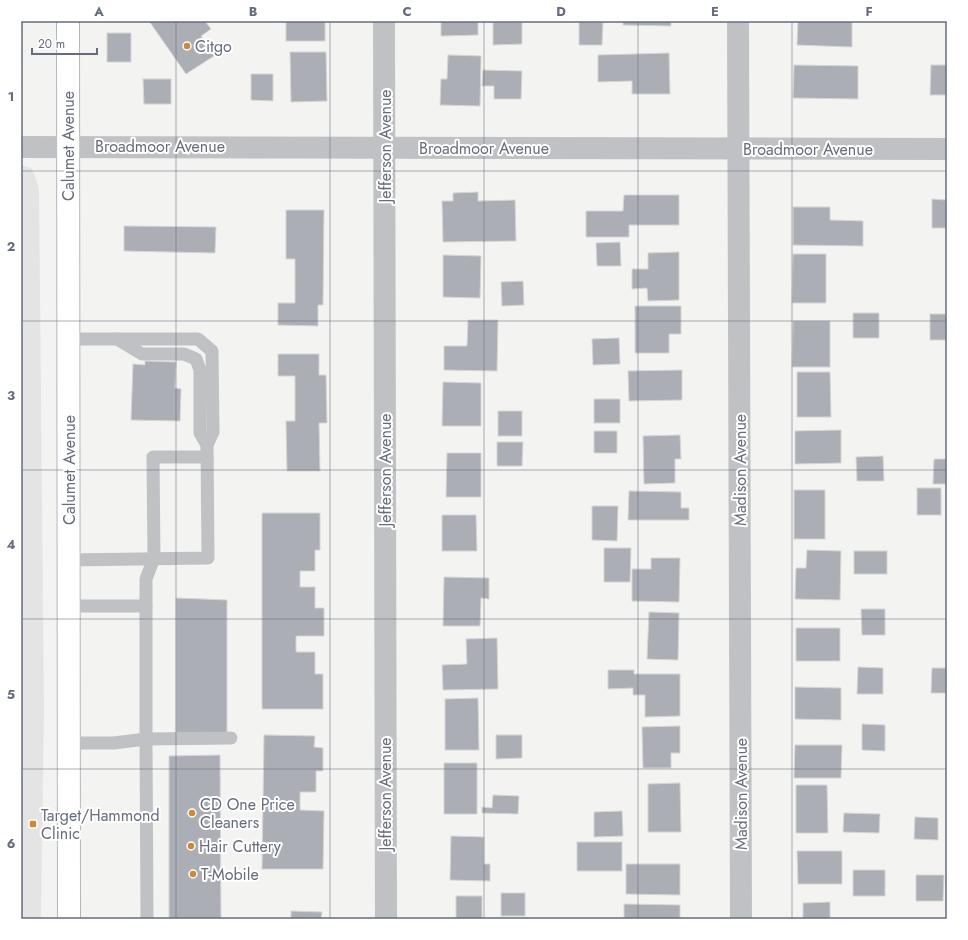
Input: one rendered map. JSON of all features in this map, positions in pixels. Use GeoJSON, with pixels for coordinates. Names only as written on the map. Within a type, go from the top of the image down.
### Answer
{"type":"FeatureCollection","features":[{"type":"Feature","properties":{"kind":"main road","name":"Calumet Avenue"},"geometry":{"type":"LineString","coordinates":[[68,21],[69,919]]}},
{"type":"Feature","properties":{"kind":"street","name":"Jefferson Avenue"},"geometry":{"type":"LineString","coordinates":[[384,21],[386,919]]}},
{"type":"Feature","properties":{"kind":"street","name":"Madison Avenue"},"geometry":{"type":"LineString","coordinates":[[738,21],[741,919]]}},
{"type":"Feature","properties":{"kind":"street","name":"Broadmoor Avenue"},"geometry":{"type":"LineString","coordinates":[[21,147],[947,149]]}},
{"type":"Feature","properties":{"kind":"lane"},"geometry":{"type":"LineString","coordinates":[[69,339],[198,339],[212,352],[213,432],[207,451],[208,558],[69,560]]}},
{"type":"Feature","properties":{"kind":"lane"},"geometry":{"type":"LineString","coordinates":[[116,339],[142,354],[184,354],[196,359],[200,370],[200,432],[207,451]]}},
{"type":"Feature","properties":{"kind":"lane"},"geometry":{"type":"LineString","coordinates":[[147,919],[146,579],[154,558],[153,457],[207,451]]}},
{"type":"Feature","properties":{"kind":"lane"},"geometry":{"type":"LineString","coordinates":[[69,606],[146,606]]}},
{"type":"Feature","properties":{"kind":"lane"},"geometry":{"type":"LineString","coordinates":[[69,743],[114,743],[146,739],[231,738]]}},
{"type":"Feature","properties":{"kind":"shaded area"},"geometry":{"type":"Polygon","coordinates":[[[21,165],[31,168],[39,189],[44,709],[41,919],[21,919],[21,165]]]}},
{"type":"Feature","properties":{"kind":"building","name":"Citgo"},"geometry":{"type":"Polygon","coordinates":[[[149,21],[205,21],[211,29],[201,36],[214,56],[186,74],[149,21]]]}},
{"type":"Feature","properties":{"kind":"building"},"geometry":{"type":"Polygon","coordinates":[[[286,21],[325,21],[325,41],[286,41],[286,21]]]}},
{"type":"Feature","properties":{"kind":"building"},"geometry":{"type":"Polygon","coordinates":[[[441,21],[478,21],[478,35],[441,36],[441,21]]]}},
{"type":"Feature","properties":{"kind":"building"},"geometry":{"type":"Polygon","coordinates":[[[623,21],[671,21],[671,26],[623,25],[623,21]]]}},
{"type":"Feature","properties":{"kind":"building"},"geometry":{"type":"Polygon","coordinates":[[[798,21],[852,21],[852,47],[797,45],[798,21]]]}},
{"type":"Feature","properties":{"kind":"building"},"geometry":{"type":"Polygon","coordinates":[[[493,22],[522,22],[522,44],[493,45],[493,22]]]}},
{"type":"Feature","properties":{"kind":"building"},"geometry":{"type":"Polygon","coordinates":[[[579,22],[603,22],[602,45],[579,45],[579,22]]]}},
{"type":"Feature","properties":{"kind":"building"},"geometry":{"type":"Polygon","coordinates":[[[107,33],[131,33],[131,62],[107,62],[107,33]]]}},
{"type":"Feature","properties":{"kind":"building"},"geometry":{"type":"Polygon","coordinates":[[[290,52],[326,52],[327,101],[291,102],[290,52]]]}},
{"type":"Feature","properties":{"kind":"building"},"geometry":{"type":"Polygon","coordinates":[[[669,53],[670,94],[632,94],[632,81],[598,82],[598,55],[669,53]]]}},
{"type":"Feature","properties":{"kind":"building"},"geometry":{"type":"Polygon","coordinates":[[[448,55],[481,56],[480,106],[440,105],[441,79],[447,79],[448,55]]]}},
{"type":"Feature","properties":{"kind":"building"},"geometry":{"type":"Polygon","coordinates":[[[794,65],[858,66],[858,99],[793,98],[794,65]]]}},
{"type":"Feature","properties":{"kind":"building"},"geometry":{"type":"Polygon","coordinates":[[[931,65],[947,65],[947,95],[930,95],[931,65]]]}},
{"type":"Feature","properties":{"kind":"building"},"geometry":{"type":"Polygon","coordinates":[[[483,70],[522,71],[521,99],[494,99],[494,86],[482,86],[483,70]]]}},
{"type":"Feature","properties":{"kind":"building"},"geometry":{"type":"Polygon","coordinates":[[[251,74],[273,74],[273,101],[251,100],[251,74]]]}},
{"type":"Feature","properties":{"kind":"building"},"geometry":{"type":"Polygon","coordinates":[[[143,79],[171,79],[171,104],[144,104],[143,79]]]}},
{"type":"Feature","properties":{"kind":"building"},"geometry":{"type":"Polygon","coordinates":[[[478,192],[478,201],[515,200],[516,241],[443,242],[442,201],[453,201],[453,193],[478,192]]]}},
{"type":"Feature","properties":{"kind":"building"},"geometry":{"type":"Polygon","coordinates":[[[624,195],[679,195],[679,225],[629,225],[629,237],[586,237],[586,211],[623,211],[624,195]]]}},
{"type":"Feature","properties":{"kind":"building"},"geometry":{"type":"Polygon","coordinates":[[[932,199],[947,200],[947,228],[932,228],[932,199]]]}},
{"type":"Feature","properties":{"kind":"building"},"geometry":{"type":"Polygon","coordinates":[[[793,207],[830,207],[830,220],[863,221],[863,246],[793,245],[793,207]]]}},
{"type":"Feature","properties":{"kind":"building"},"geometry":{"type":"Polygon","coordinates":[[[286,210],[324,210],[323,305],[318,305],[318,326],[278,325],[278,303],[295,303],[295,259],[286,259],[286,210]]]}},
{"type":"Feature","properties":{"kind":"building"},"geometry":{"type":"Polygon","coordinates":[[[124,226],[216,227],[215,253],[124,251],[124,226]]]}},
{"type":"Feature","properties":{"kind":"building"},"geometry":{"type":"Polygon","coordinates":[[[620,242],[621,266],[597,266],[596,243],[620,242]]]}},
{"type":"Feature","properties":{"kind":"building"},"geometry":{"type":"Polygon","coordinates":[[[679,252],[679,300],[648,301],[647,288],[632,289],[632,269],[648,269],[648,253],[679,252]]]}},
{"type":"Feature","properties":{"kind":"building"},"geometry":{"type":"Polygon","coordinates":[[[793,254],[826,254],[826,303],[792,303],[793,254]]]}},
{"type":"Feature","properties":{"kind":"building"},"geometry":{"type":"Polygon","coordinates":[[[443,255],[481,256],[480,298],[443,297],[443,255]]]}},
{"type":"Feature","properties":{"kind":"building"},"geometry":{"type":"Polygon","coordinates":[[[523,281],[524,305],[502,306],[501,282],[523,281]]]}},
{"type":"Feature","properties":{"kind":"building"},"geometry":{"type":"Polygon","coordinates":[[[635,306],[681,306],[681,334],[669,334],[669,353],[635,353],[635,306]]]}},
{"type":"Feature","properties":{"kind":"building"},"geometry":{"type":"Polygon","coordinates":[[[853,313],[879,313],[879,338],[853,338],[853,313]]]}},
{"type":"Feature","properties":{"kind":"building"},"geometry":{"type":"Polygon","coordinates":[[[930,314],[947,314],[947,340],[930,340],[930,314]]]}},
{"type":"Feature","properties":{"kind":"building"},"geometry":{"type":"Polygon","coordinates":[[[468,320],[498,320],[497,371],[444,370],[444,346],[467,346],[468,320]]]}},
{"type":"Feature","properties":{"kind":"building"},"geometry":{"type":"Polygon","coordinates":[[[793,321],[830,321],[830,367],[792,367],[793,321]]]}},
{"type":"Feature","properties":{"kind":"building"},"geometry":{"type":"Polygon","coordinates":[[[619,338],[620,364],[593,365],[592,339],[619,338]]]}},
{"type":"Feature","properties":{"kind":"building"},"geometry":{"type":"Polygon","coordinates":[[[278,354],[319,354],[319,375],[326,375],[327,423],[319,423],[320,471],[287,471],[286,421],[295,421],[295,376],[278,376],[278,354]]]}},
{"type":"Feature","properties":{"kind":"building"},"geometry":{"type":"Polygon","coordinates":[[[145,361],[176,362],[175,388],[181,389],[180,421],[131,420],[133,364],[145,365],[145,361]]]}},
{"type":"Feature","properties":{"kind":"building"},"geometry":{"type":"Polygon","coordinates":[[[682,370],[682,400],[629,401],[628,371],[682,370]]]}},
{"type":"Feature","properties":{"kind":"building"},"geometry":{"type":"Polygon","coordinates":[[[797,372],[830,372],[831,417],[797,417],[797,372]]]}},
{"type":"Feature","properties":{"kind":"building"},"geometry":{"type":"Polygon","coordinates":[[[443,382],[481,383],[481,426],[442,426],[443,382]]]}},
{"type":"Feature","properties":{"kind":"building"},"geometry":{"type":"Polygon","coordinates":[[[594,399],[620,399],[620,423],[594,423],[594,399]]]}},
{"type":"Feature","properties":{"kind":"building"},"geometry":{"type":"Polygon","coordinates":[[[498,411],[522,411],[522,436],[498,436],[498,411]]]}},
{"type":"Feature","properties":{"kind":"building"},"geometry":{"type":"Polygon","coordinates":[[[841,430],[841,463],[795,464],[795,431],[841,430]]]}},
{"type":"Feature","properties":{"kind":"building"},"geometry":{"type":"Polygon","coordinates":[[[594,431],[617,431],[617,453],[594,453],[594,431]]]}},
{"type":"Feature","properties":{"kind":"building"},"geometry":{"type":"Polygon","coordinates":[[[680,435],[681,459],[675,459],[675,483],[644,484],[643,436],[680,435]]]}},
{"type":"Feature","properties":{"kind":"building"},"geometry":{"type":"Polygon","coordinates":[[[497,442],[523,442],[522,466],[497,466],[497,442]]]}},
{"type":"Feature","properties":{"kind":"building"},"geometry":{"type":"Polygon","coordinates":[[[447,453],[481,453],[481,497],[446,497],[447,453]]]}},
{"type":"Feature","properties":{"kind":"building"},"geometry":{"type":"Polygon","coordinates":[[[883,456],[884,481],[857,481],[856,457],[883,456]]]}},
{"type":"Feature","properties":{"kind":"building"},"geometry":{"type":"Polygon","coordinates":[[[934,459],[947,459],[947,484],[933,484],[934,459]]]}},
{"type":"Feature","properties":{"kind":"building"},"geometry":{"type":"Polygon","coordinates":[[[917,488],[941,488],[941,515],[917,515],[917,488]]]}},
{"type":"Feature","properties":{"kind":"building"},"geometry":{"type":"Polygon","coordinates":[[[794,490],[825,490],[825,539],[794,539],[794,490]]]}},
{"type":"Feature","properties":{"kind":"building"},"geometry":{"type":"Polygon","coordinates":[[[629,491],[681,492],[681,508],[689,508],[689,520],[628,520],[629,491]]]}},
{"type":"Feature","properties":{"kind":"building"},"geometry":{"type":"Polygon","coordinates":[[[592,506],[618,506],[617,541],[592,540],[592,506]]]}},
{"type":"Feature","properties":{"kind":"building"},"geometry":{"type":"Polygon","coordinates":[[[262,513],[320,513],[320,550],[315,550],[315,571],[300,571],[300,587],[315,587],[315,608],[324,608],[324,636],[296,636],[296,652],[315,652],[315,674],[323,674],[323,709],[262,709],[262,513]]]}},
{"type":"Feature","properties":{"kind":"building"},"geometry":{"type":"Polygon","coordinates":[[[442,515],[476,515],[477,551],[442,551],[442,515]]]}},
{"type":"Feature","properties":{"kind":"building"},"geometry":{"type":"Polygon","coordinates":[[[604,548],[631,548],[630,582],[604,582],[604,548]]]}},
{"type":"Feature","properties":{"kind":"building"},"geometry":{"type":"Polygon","coordinates":[[[807,550],[841,551],[840,600],[795,599],[796,568],[806,568],[807,550]]]}},
{"type":"Feature","properties":{"kind":"building"},"geometry":{"type":"Polygon","coordinates":[[[854,551],[887,551],[887,574],[854,574],[854,551]]]}},
{"type":"Feature","properties":{"kind":"building"},"geometry":{"type":"Polygon","coordinates":[[[651,558],[680,558],[679,602],[632,601],[632,569],[651,569],[651,558]]]}},
{"type":"Feature","properties":{"kind":"building"},"geometry":{"type":"Polygon","coordinates":[[[444,577],[489,578],[489,599],[481,598],[480,626],[443,626],[444,577]]]}},
{"type":"Feature","properties":{"kind":"building"},"geometry":{"type":"Polygon","coordinates":[[[176,598],[227,600],[227,733],[176,733],[176,598]]]}},
{"type":"Feature","properties":{"kind":"building"},"geometry":{"type":"Polygon","coordinates":[[[861,609],[885,609],[885,635],[862,635],[861,609]]]}},
{"type":"Feature","properties":{"kind":"building"},"geometry":{"type":"Polygon","coordinates":[[[649,612],[679,613],[678,660],[647,659],[649,612]]]}},
{"type":"Feature","properties":{"kind":"building"},"geometry":{"type":"Polygon","coordinates":[[[796,628],[840,628],[840,661],[796,661],[796,628]]]}},
{"type":"Feature","properties":{"kind":"building"},"geometry":{"type":"Polygon","coordinates":[[[497,638],[498,689],[443,690],[442,665],[467,664],[466,639],[497,638]]]}},
{"type":"Feature","properties":{"kind":"building"},"geometry":{"type":"Polygon","coordinates":[[[858,667],[883,668],[883,694],[857,694],[858,667]]]}},
{"type":"Feature","properties":{"kind":"building"},"geometry":{"type":"Polygon","coordinates":[[[932,668],[947,668],[947,693],[931,693],[932,668]]]}},
{"type":"Feature","properties":{"kind":"building"},"geometry":{"type":"Polygon","coordinates":[[[608,670],[634,670],[634,674],[680,674],[680,716],[645,717],[645,695],[633,695],[633,688],[608,689],[608,670]]]}},
{"type":"Feature","properties":{"kind":"building"},"geometry":{"type":"Polygon","coordinates":[[[795,687],[841,688],[841,720],[795,719],[795,687]]]}},
{"type":"Feature","properties":{"kind":"building"},"geometry":{"type":"Polygon","coordinates":[[[478,698],[479,750],[445,750],[445,699],[478,698]]]}},
{"type":"Feature","properties":{"kind":"building"},"geometry":{"type":"Polygon","coordinates":[[[862,724],[885,725],[885,751],[862,750],[862,724]]]}},
{"type":"Feature","properties":{"kind":"building"},"geometry":{"type":"Polygon","coordinates":[[[680,726],[680,753],[671,753],[671,768],[643,768],[642,727],[680,726]]]}},
{"type":"Feature","properties":{"kind":"building"},"geometry":{"type":"Polygon","coordinates":[[[264,735],[315,736],[314,747],[323,748],[323,771],[316,771],[316,792],[300,792],[300,810],[324,811],[323,869],[262,869],[264,735]]]}},
{"type":"Feature","properties":{"kind":"building"},"geometry":{"type":"Polygon","coordinates":[[[496,735],[522,735],[522,758],[496,759],[496,735]]]}},
{"type":"Feature","properties":{"kind":"building"},"geometry":{"type":"Polygon","coordinates":[[[795,745],[842,745],[841,778],[794,778],[795,745]]]}},
{"type":"Feature","properties":{"kind":"building"},"geometry":{"type":"Polygon","coordinates":[[[220,755],[221,919],[169,919],[169,756],[220,755]]]}},
{"type":"Feature","properties":{"kind":"building"},"geometry":{"type":"Polygon","coordinates":[[[444,763],[477,763],[477,814],[444,814],[444,763]]]}},
{"type":"Feature","properties":{"kind":"building"},"geometry":{"type":"Polygon","coordinates":[[[680,783],[681,832],[648,832],[648,784],[680,783]]]}},
{"type":"Feature","properties":{"kind":"building"},"geometry":{"type":"Polygon","coordinates":[[[796,785],[827,785],[828,833],[796,833],[796,785]]]}},
{"type":"Feature","properties":{"kind":"building"},"geometry":{"type":"Polygon","coordinates":[[[493,795],[519,796],[518,814],[482,813],[482,807],[492,808],[493,795]]]}},
{"type":"Feature","properties":{"kind":"building"},"geometry":{"type":"Polygon","coordinates":[[[622,811],[623,836],[594,837],[594,812],[622,811]]]}},
{"type":"Feature","properties":{"kind":"building"},"geometry":{"type":"Polygon","coordinates":[[[844,813],[880,814],[879,833],[843,832],[844,813]]]}},
{"type":"Feature","properties":{"kind":"building"},"geometry":{"type":"Polygon","coordinates":[[[915,817],[938,818],[938,840],[914,839],[915,817]]]}},
{"type":"Feature","properties":{"kind":"building"},"geometry":{"type":"Polygon","coordinates":[[[451,836],[484,837],[484,864],[490,864],[490,881],[450,880],[451,836]]]}},
{"type":"Feature","properties":{"kind":"building"},"geometry":{"type":"Polygon","coordinates":[[[577,842],[622,842],[622,871],[577,871],[577,842]]]}},
{"type":"Feature","properties":{"kind":"building"},"geometry":{"type":"Polygon","coordinates":[[[797,851],[842,851],[842,884],[798,884],[797,851]]]}},
{"type":"Feature","properties":{"kind":"building"},"geometry":{"type":"Polygon","coordinates":[[[626,864],[680,864],[680,895],[626,894],[626,864]]]}},
{"type":"Feature","properties":{"kind":"building"},"geometry":{"type":"Polygon","coordinates":[[[853,870],[885,870],[885,896],[853,896],[853,870]]]}},
{"type":"Feature","properties":{"kind":"building"},"geometry":{"type":"Polygon","coordinates":[[[916,875],[944,875],[943,901],[916,901],[916,875]]]}},
{"type":"Feature","properties":{"kind":"building"},"geometry":{"type":"Polygon","coordinates":[[[501,893],[525,893],[525,916],[501,916],[501,893]]]}},
{"type":"Feature","properties":{"kind":"building"},"geometry":{"type":"Polygon","coordinates":[[[456,896],[482,896],[482,919],[456,919],[456,896]]]}},
{"type":"Feature","properties":{"kind":"building"},"geometry":{"type":"Polygon","coordinates":[[[830,902],[830,919],[803,919],[803,903],[830,902]]]}},
{"type":"Feature","properties":{"kind":"building"},"geometry":{"type":"Polygon","coordinates":[[[624,904],[680,905],[680,919],[624,919],[624,904]]]}},
{"type":"Feature","properties":{"kind":"building"},"geometry":{"type":"Polygon","coordinates":[[[291,911],[322,912],[321,919],[291,919],[291,911]]]}},
{"type":"Feature","properties":{"kind":"place","name":"Citgo"},"geometry":{"type":"Point","coordinates":[187,46]}},
{"type":"Feature","properties":{"kind":"place","name":"CD One Price Cleaners"},"geometry":{"type":"Point","coordinates":[192,813]}},
{"type":"Feature","properties":{"kind":"place","name":"Target/Hammond Clinic"},"geometry":{"type":"Point","coordinates":[33,824]}},
{"type":"Feature","properties":{"kind":"place","name":"Hair Cuttery"},"geometry":{"type":"Point","coordinates":[191,846]}},
{"type":"Feature","properties":{"kind":"place","name":"T-Mobile"},"geometry":{"type":"Point","coordinates":[193,874]}}]}
